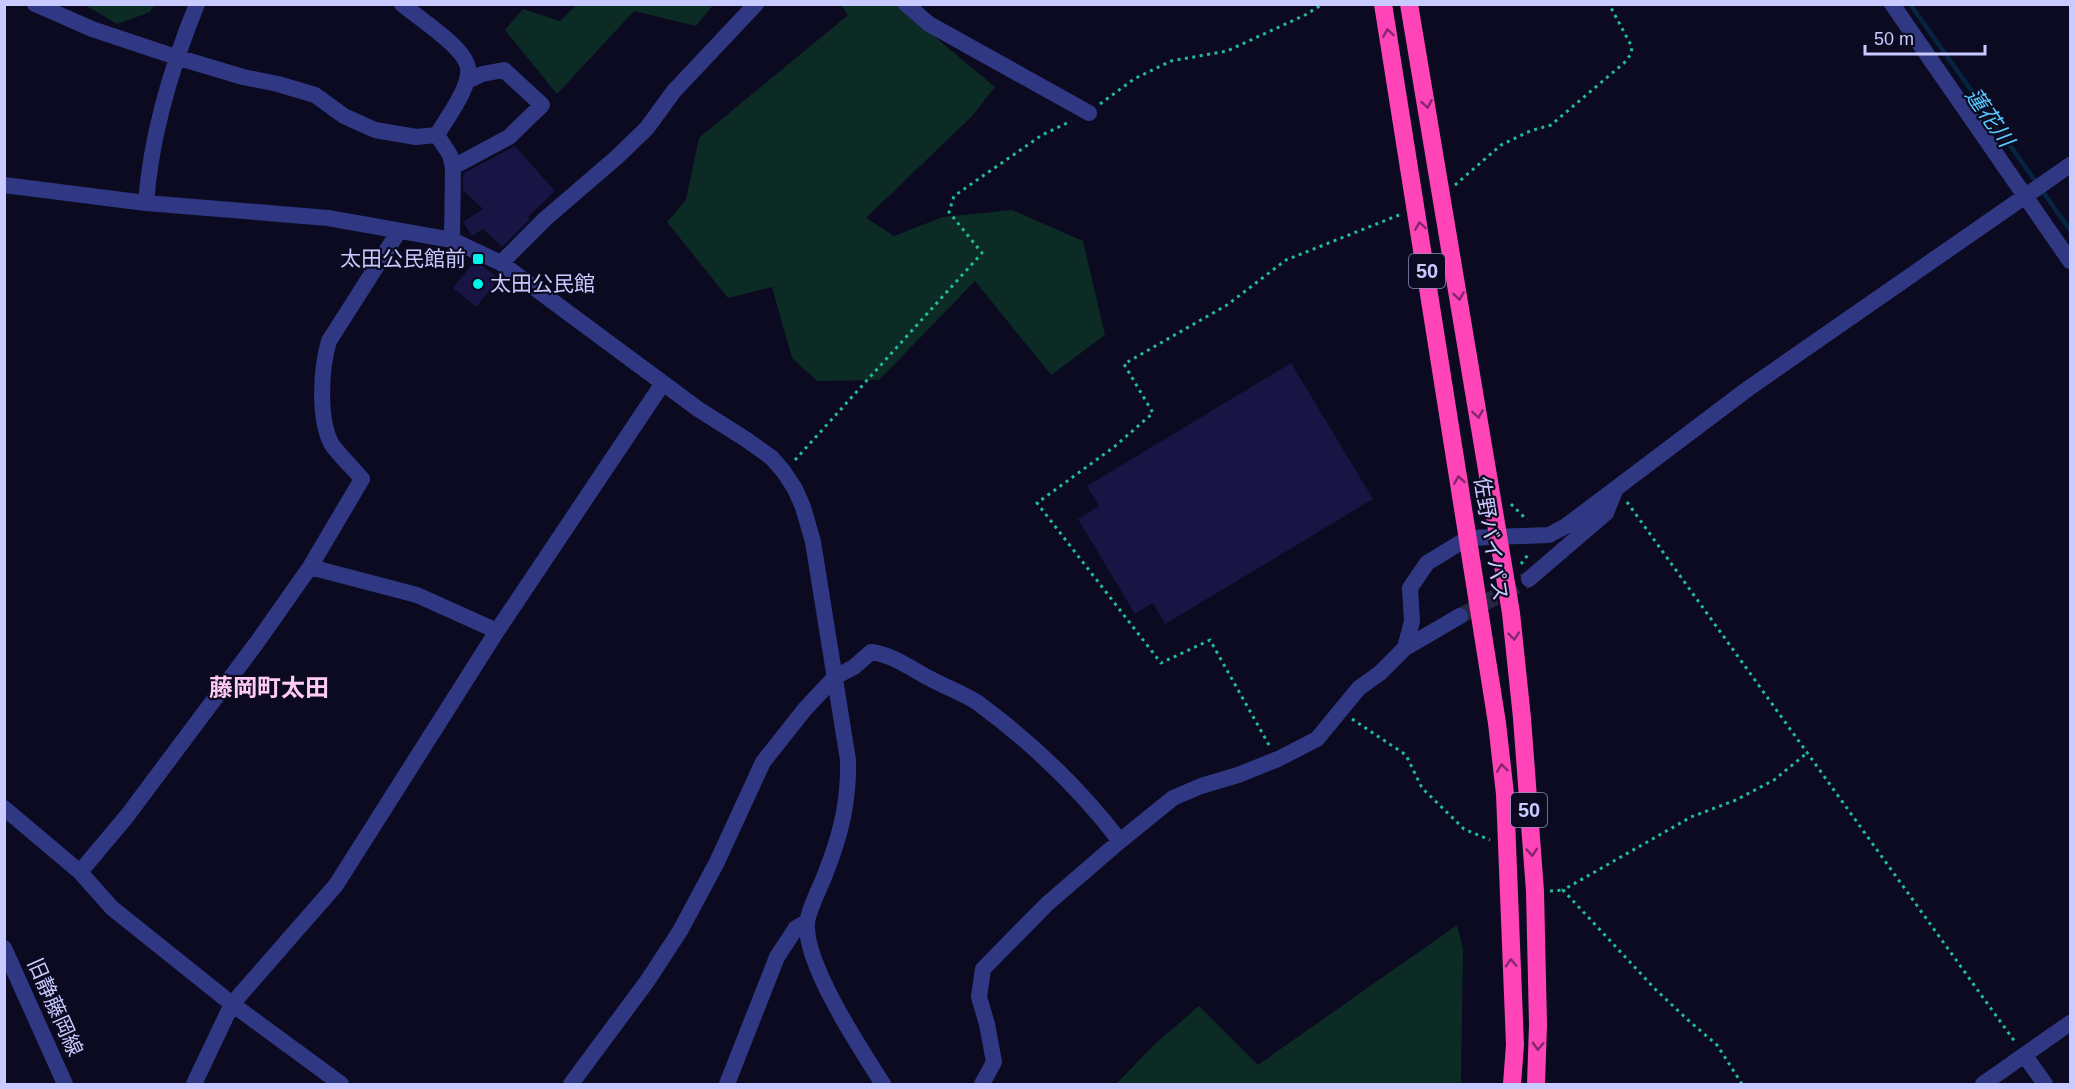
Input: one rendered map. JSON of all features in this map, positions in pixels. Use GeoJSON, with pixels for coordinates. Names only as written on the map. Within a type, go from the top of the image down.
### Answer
{"type":"FeatureCollection","features":[{"type":"Feature","properties":{"kind":"highway","name":"佐野バイパス"},"geometry":{"type":"LineString","coordinates":[[1383,4],[1497,723],[1505,794],[1515,1045],[1512,1084]]}},
{"type":"Feature","properties":{"kind":"highway","name":"佐野バイパス"},"geometry":{"type":"LineString","coordinates":[[1409,4],[1442,189],[1511,613],[1522,718],[1535,891],[1538,1025],[1536,1084]]}},
{"type":"Feature","properties":{"kind":"street"},"geometry":{"type":"LineString","coordinates":[[35,4],[92,29],[177,57],[315,95],[344,116],[375,130],[416,137],[437,135]]}},
{"type":"Feature","properties":{"kind":"street"},"geometry":{"type":"LineString","coordinates":[[146,202],[163,100],[197,4]]}},
{"type":"Feature","properties":{"kind":"street"},"geometry":{"type":"LineString","coordinates":[[402,4],[463,56],[468,68],[467,81],[437,135]]}},
{"type":"Feature","properties":{"kind":"street"},"geometry":{"type":"LineString","coordinates":[[501,263],[545,219],[585,186],[647,128],[674,91],[756,4]]}},
{"type":"Feature","properties":{"kind":"street"},"geometry":{"type":"LineString","coordinates":[[906,4],[929,24],[1089,112]]}},
{"type":"Feature","properties":{"kind":"street"},"geometry":{"type":"LineString","coordinates":[[1892,4],[2028,196],[2070,261]]}},
{"type":"Feature","properties":{"kind":"street"},"geometry":{"type":"LineString","coordinates":[[453,167],[509,137],[542,105],[504,70],[482,74],[467,81]]}},
{"type":"Feature","properties":{"kind":"street"},"geometry":{"type":"LineString","coordinates":[[437,135],[450,155],[453,167],[452,240]]}},
{"type":"Feature","properties":{"kind":"street"},"geometry":{"type":"LineString","coordinates":[[1405,648],[1412,621],[1410,588],[1427,563],[1468,538],[1549,535],[1566,526],[1749,388],[2070,165]]}},
{"type":"Feature","properties":{"kind":"street"},"geometry":{"type":"LineString","coordinates":[[4,184],[146,202],[328,218],[452,240],[501,263],[698,409],[772,458],[784,472],[799,498],[813,542],[848,760],[849,788],[836,848],[806,922],[809,943],[815,964],[882,1084]]}},
{"type":"Feature","properties":{"kind":"street"},"geometry":{"type":"LineString","coordinates":[[80,872],[127,816],[184,741],[310,567],[362,479],[332,445],[327,431],[322,394],[323,360],[329,341],[399,231]]}},
{"type":"Feature","properties":{"kind":"street"},"geometry":{"type":"LineString","coordinates":[[194,1084],[232,1004],[336,885],[497,631],[663,383]]}},
{"type":"Feature","properties":{"kind":"street"},"geometry":{"type":"LineString","coordinates":[[1529,579],[1606,513],[1616,487]]}},
{"type":"Feature","properties":{"kind":"street"},"geometry":{"type":"LineString","coordinates":[[310,567],[417,595],[497,631]]}},
{"type":"Feature","properties":{"kind":"street"},"geometry":{"type":"LineString","coordinates":[[982,1084],[994,1062],[987,1024],[979,998],[983,969],[1047,904],[1173,798],[1278,759],[1317,739],[1359,688],[1380,673],[1405,648],[1460,616]]}},
{"type":"Feature","properties":{"kind":"street"},"geometry":{"type":"LineString","coordinates":[[571,1084],[648,980],[680,931],[717,862],[763,762],[805,709],[835,677],[854,667],[871,652],[886,654],[976,702],[1037,751],[1096,810],[1120,841]]}},
{"type":"Feature","properties":{"kind":"street"},"geometry":{"type":"LineString","coordinates":[[4,808],[80,872],[112,908],[232,1004],[341,1084]]}},
{"type":"Feature","properties":{"kind":"street"},"geometry":{"type":"LineString","coordinates":[[728,1084],[777,957],[796,928],[806,922]]}},
{"type":"Feature","properties":{"kind":"street","name":"旧静藤岡線"},"geometry":{"type":"LineString","coordinates":[[4,948],[65,1084]]}},
{"type":"Feature","properties":{"kind":"street"},"geometry":{"type":"LineString","coordinates":[[1983,1084],[2070,1023]]}},
{"type":"Feature","properties":{"kind":"street"},"geometry":{"type":"LineString","coordinates":[[2025,1056],[2045,1084]]}},
{"type":"Feature","properties":{"kind":"path"},"geometry":{"type":"LineString","coordinates":[[784,472],[982,253],[949,212],[954,196],[1042,135],[1089,112],[1134,79],[1171,61],[1227,51],[1305,15],[1323,4]]}},
{"type":"Feature","properties":{"kind":"path"},"geometry":{"type":"LineString","coordinates":[[1442,189],[1455,184],[1501,145],[1530,131],[1551,125],[1624,63],[1631,54],[1632,47],[1609,4]]}},
{"type":"Feature","properties":{"kind":"path"},"geometry":{"type":"LineString","coordinates":[[1278,759],[1210,640],[1161,663],[1037,503],[1114,447],[1153,412],[1125,364],[1227,305],[1286,260],[1417,208]]}},
{"type":"Feature","properties":{"kind":"path"},"geometry":{"type":"LineString","coordinates":[[1616,487],[2025,1056]]}},
{"type":"Feature","properties":{"kind":"path"},"geometry":{"type":"LineString","coordinates":[[1340,711],[1406,755],[1422,788],[1464,829],[1506,844]]}},
{"type":"Feature","properties":{"kind":"path"},"geometry":{"type":"LineString","coordinates":[[1742,1084],[1717,1045],[1654,988],[1563,890],[1691,817],[1736,800],[1774,780],[1808,753]]}},
{"type":"Feature","properties":{"kind":"green space"},"geometry":{"type":"Polygon","coordinates":[[[85,5],[154,5],[150,12],[117,24],[85,5]]]}},
{"type":"Feature","properties":{"kind":"green space"},"geometry":{"type":"Polygon","coordinates":[[[576,5],[713,5],[696,26],[634,11],[557,94],[505,30],[523,9],[560,21],[576,5]]]}},
{"type":"Feature","properties":{"kind":"green space"},"geometry":{"type":"Polygon","coordinates":[[[841,5],[897,5],[995,87],[972,116],[866,218],[894,236],[943,217],[1012,210],[1083,241],[1105,335],[1051,375],[975,281],[879,380],[817,381],[792,358],[772,287],[728,298],[667,222],[686,200],[699,138],[848,15],[841,5]]]}},
{"type":"Feature","properties":{"kind":"green space"},"geometry":{"type":"Polygon","coordinates":[[[1457,925],[1463,949],[1461,1084],[1116,1084],[1155,1044],[1199,1006],[1258,1065],[1457,925]]]}},
{"type":"Feature","properties":{"kind":"building"},"geometry":{"type":"Polygon","coordinates":[[[515,146],[555,191],[502,247],[483,229],[472,236],[463,222],[483,209],[463,190],[463,177],[464,173],[515,146]]]}},
{"type":"Feature","properties":{"kind":"building","name":"太田公民館"},"geometry":{"type":"Polygon","coordinates":[[[474,262],[499,279],[476,307],[453,288],[474,262]]]}},
{"type":"Feature","properties":{"kind":"building"},"geometry":{"type":"Polygon","coordinates":[[[1291,363],[1373,499],[1165,624],[1153,603],[1135,614],[1078,519],[1099,506],[1087,486],[1291,363]]]}},
{"type":"Feature","properties":{"kind":"waterway","name":"蓮花川"},"geometry":{"type":"LineString","coordinates":[[1910,4],[2070,230]]}},
{"type":"Feature","properties":{"kind":"tunnel"},"geometry":{"type":"LineString","coordinates":[[1460,616],[1529,579]]}},
{"type":"Feature","properties":{"kind":"place","name":"太田公民館前"},"geometry":{"type":"Point","coordinates":[478,259]}},
{"type":"Feature","properties":{"kind":"place","name":"太田公民館"},"geometry":{"type":"Point","coordinates":[478,284]}},
{"type":"Feature","properties":{"kind":"district","name":"藤岡町太田"},"geometry":{"type":"Point","coordinates":[269,688]}}]}
